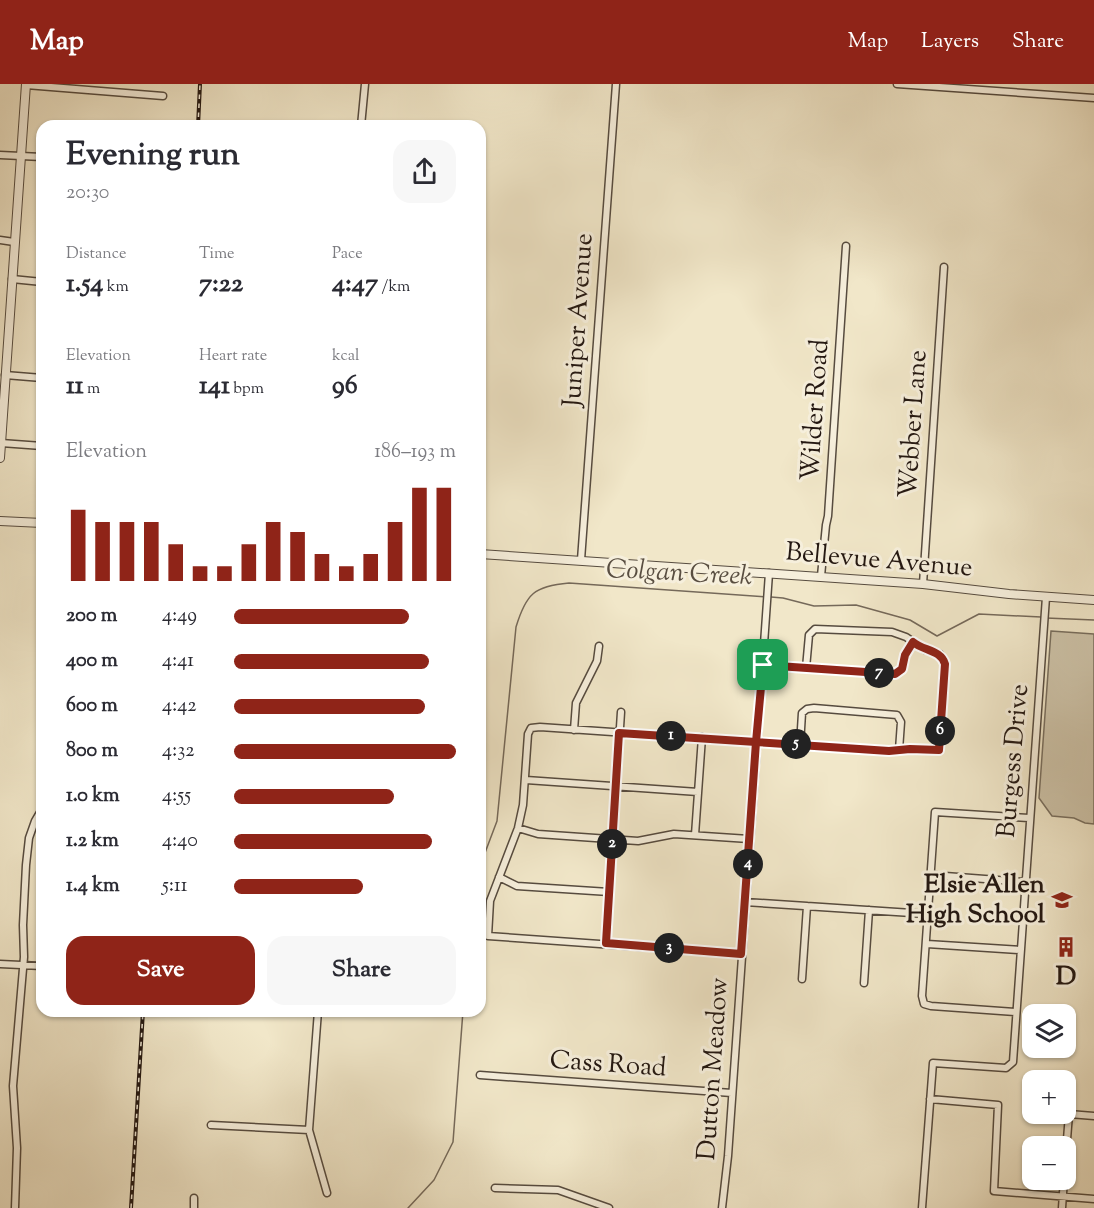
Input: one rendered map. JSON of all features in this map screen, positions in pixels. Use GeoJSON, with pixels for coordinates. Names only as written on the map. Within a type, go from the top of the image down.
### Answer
{"type":"FeatureCollection","features":[{"type":"Feature","properties":{"kind":"street"},"geometry":{"type":"LineString","coordinates":[[362,120],[365,84]]}},
{"type":"Feature","properties":{"kind":"street","name":"Juniper Avenue"},"geometry":{"type":"LineString","coordinates":[[581,560],[616,84]]}},
{"type":"Feature","properties":{"kind":"street"},"geometry":{"type":"LineString","coordinates":[[897,84],[976,87],[1094,99]]}},
{"type":"Feature","properties":{"kind":"street"},"geometry":{"type":"LineString","coordinates":[[0,458],[26,85],[163,96]]}},
{"type":"Feature","properties":{"kind":"street"},"geometry":{"type":"LineString","coordinates":[[0,155],[36,157]]}},
{"type":"Feature","properties":{"kind":"street"},"geometry":{"type":"LineString","coordinates":[[0,240],[14,242]]}},
{"type":"Feature","properties":{"kind":"street","name":"Wilder Road"},"geometry":{"type":"LineString","coordinates":[[821,576],[825,525],[828,516],[846,246]]}},
{"type":"Feature","properties":{"kind":"street","name":"Webber Lane"},"geometry":{"type":"LineString","coordinates":[[923,584],[944,267]]}},
{"type":"Feature","properties":{"kind":"street"},"geometry":{"type":"LineString","coordinates":[[12,279],[36,281]]}},
{"type":"Feature","properties":{"kind":"street"},"geometry":{"type":"LineString","coordinates":[[5,375],[36,378]]}},
{"type":"Feature","properties":{"kind":"street"},"geometry":{"type":"LineString","coordinates":[[1,443],[36,446]]}},
{"type":"Feature","properties":{"kind":"street"},"geometry":{"type":"LineString","coordinates":[[0,521],[36,523]]}},
{"type":"Feature","properties":{"kind":"street","name":"Bellevue Avenue"},"geometry":{"type":"LineString","coordinates":[[486,554],[821,576],[1094,600]]}},
{"type":"Feature","properties":{"kind":"street","name":"Dutton Meadow"},"geometry":{"type":"LineString","coordinates":[[722,1208],[769,573]]}},
{"type":"Feature","properties":{"kind":"street","name":"Burgess Drive"},"geometry":{"type":"LineString","coordinates":[[930,1099],[933,1063],[1000,1068],[1011,1066],[1014,1058],[1024,882],[1046,597]]}},
{"type":"Feature","properties":{"kind":"street"},"geometry":{"type":"LineString","coordinates":[[741,954],[488,936],[490,901],[518,828],[524,805],[528,734],[531,728],[702,737],[889,751],[939,750],[944,660],[940,654],[925,650],[906,637],[892,632],[815,629],[809,635],[806,668]]}},
{"type":"Feature","properties":{"kind":"street"},"geometry":{"type":"LineString","coordinates":[[763,665],[895,674],[902,669],[905,655],[913,642]]}},
{"type":"Feature","properties":{"kind":"street"},"geometry":{"type":"LineString","coordinates":[[574,730],[576,703],[597,661],[599,646]]}},
{"type":"Feature","properties":{"kind":"street"},"geometry":{"type":"LineString","coordinates":[[800,745],[802,713],[814,708],[897,715],[901,722],[899,750]]}},
{"type":"Feature","properties":{"kind":"street"},"geometry":{"type":"LineString","coordinates":[[606,943],[621,712]]}},
{"type":"Feature","properties":{"kind":"street"},"geometry":{"type":"LineString","coordinates":[[695,835],[702,737]]}},
{"type":"Feature","properties":{"kind":"street"},"geometry":{"type":"LineString","coordinates":[[526,780],[698,792]]}},
{"type":"Feature","properties":{"kind":"street"},"geometry":{"type":"LineString","coordinates":[[1015,1012],[924,1004],[922,996],[932,875],[932,838],[935,812],[1029,818]]}},
{"type":"Feature","properties":{"kind":"street"},"geometry":{"type":"LineString","coordinates":[[15,1208],[17,1148],[13,1085],[23,965],[27,848],[36,822]]}},
{"type":"Feature","properties":{"kind":"street"},"geometry":{"type":"LineString","coordinates":[[518,828],[538,834],[638,841],[674,834],[749,839]]}},
{"type":"Feature","properties":{"kind":"street"},"geometry":{"type":"LineString","coordinates":[[932,875],[1024,882]]}},
{"type":"Feature","properties":{"kind":"street"},"geometry":{"type":"LineString","coordinates":[[499,877],[517,886],[609,892]]}},
{"type":"Feature","properties":{"kind":"street"},"geometry":{"type":"LineString","coordinates":[[745,902],[927,914]]}},
{"type":"Feature","properties":{"kind":"street"},"geometry":{"type":"LineString","coordinates":[[802,979],[807,906]]}},
{"type":"Feature","properties":{"kind":"street"},"geometry":{"type":"LineString","coordinates":[[864,983],[869,910]]}},
{"type":"Feature","properties":{"kind":"street"},"geometry":{"type":"LineString","coordinates":[[927,944],[1020,950]]}},
{"type":"Feature","properties":{"kind":"street"},"geometry":{"type":"LineString","coordinates":[[0,964],[36,966]]}},
{"type":"Feature","properties":{"kind":"street"},"geometry":{"type":"LineString","coordinates":[[318,1017],[309,1130],[327,1193]]}},
{"type":"Feature","properties":{"kind":"street","name":"Cass Road"},"geometry":{"type":"LineString","coordinates":[[480,1075],[732,1093]]}},
{"type":"Feature","properties":{"kind":"street"},"geometry":{"type":"LineString","coordinates":[[922,1208],[930,1099],[998,1105],[994,1191],[1094,1199]]}},
{"type":"Feature","properties":{"kind":"street"},"geometry":{"type":"LineString","coordinates":[[1067,1136],[1069,1114],[1094,1116]]}},
{"type":"Feature","properties":{"kind":"street"},"geometry":{"type":"LineString","coordinates":[[210,1125],[309,1130]]}},
{"type":"Feature","properties":{"kind":"street"},"geometry":{"type":"LineString","coordinates":[[495,1188],[558,1190],[609,1208]]}},
{"type":"Feature","properties":{"kind":"street"},"geometry":{"type":"LineString","coordinates":[[1062,1208],[1063,1190]]}},
{"type":"Feature","properties":{"kind":"street"},"geometry":{"type":"LineString","coordinates":[[194,1198],[194,1208]]}},
{"type":"Feature","properties":{"kind":"shaded area"},"geometry":{"type":"Polygon","coordinates":[[[1051,631],[1094,634],[1094,824],[1074,818],[1052,816],[1039,798],[1051,631]]]}},
{"type":"Feature","properties":{"kind":"waterway","name":"Colgan Creek"},"geometry":{"type":"LineString","coordinates":[[486,850],[497,821],[516,627],[528,599],[533,594],[547,586],[569,583],[766,597]]}},
{"type":"Feature","properties":{"kind":"waterway","name":"Colgan Creek"},"geometry":{"type":"LineString","coordinates":[[771,597],[814,606],[856,605],[910,620],[937,636],[979,614],[1041,617]]}},
{"type":"Feature","properties":{"kind":"waterway","name":"Colgan Creek"},"geometry":{"type":"LineString","coordinates":[[1046,618],[1094,620]]}},
{"type":"Feature","properties":{"kind":"waterway","name":"Colgan Creek"},"geometry":{"type":"LineString","coordinates":[[408,1208],[434,1180],[453,1142],[463,1017]]}},
{"type":"Feature","properties":{"kind":"railway"},"geometry":{"type":"LineString","coordinates":[[198,120],[200,84]]}},
{"type":"Feature","properties":{"kind":"railway"},"geometry":{"type":"LineString","coordinates":[[131,1208],[143,1017]]}},
{"type":"Feature","properties":{"kind":"place","name":"Elsie Allen High School"},"geometry":{"type":"Point","coordinates":[1062,900]}},
{"type":"Feature","properties":{"kind":"place","name":"D"},"geometry":{"type":"Point","coordinates":[1066,947]}},
{"type":"Feature","properties":{"kind":"route"},"geometry":{"type":"LineString","coordinates":[[763,665],[756,742],[619,733],[606,943],[741,954],[756,742],[889,751],[939,750],[945,664],[940,654],[925,650],[913,642],[907,650],[902,669],[895,674],[763,665]]}}]}
